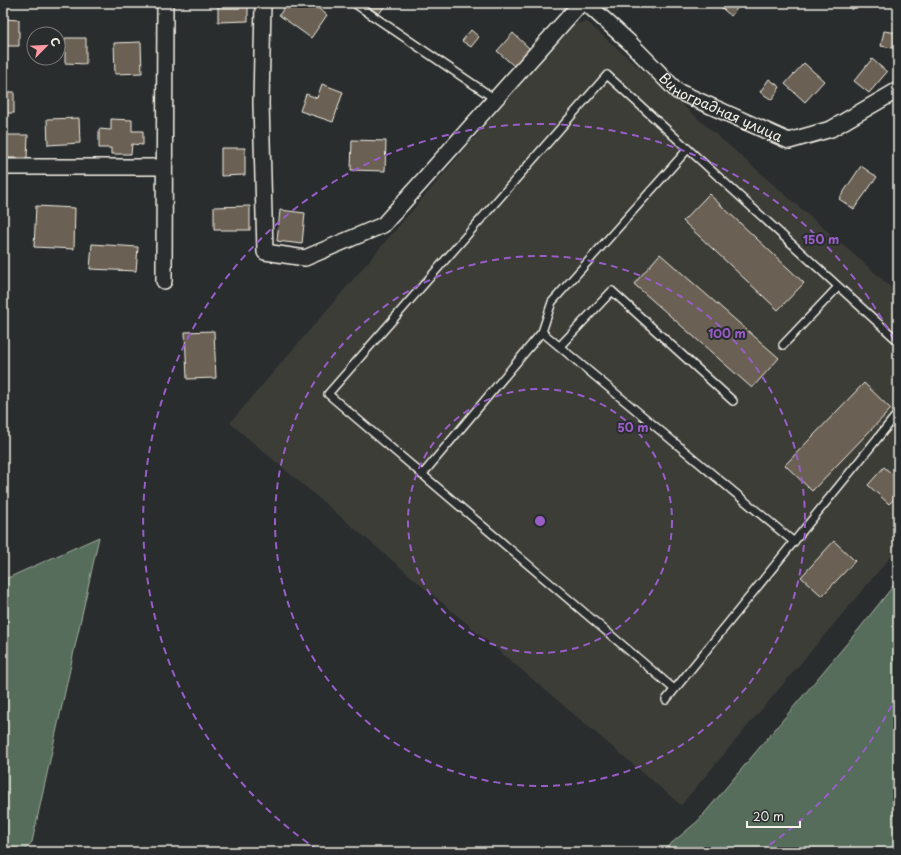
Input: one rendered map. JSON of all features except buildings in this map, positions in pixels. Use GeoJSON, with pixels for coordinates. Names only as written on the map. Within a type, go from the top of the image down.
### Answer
{"type":"FeatureCollection","features":[{"type":"Feature","properties":{"kind":"street"},"geometry":{"type":"LineString","coordinates":[[164,281],[165,3]]}},
{"type":"Feature","properties":{"kind":"street"},"geometry":{"type":"LineString","coordinates":[[263,3],[261,103],[265,252],[305,258],[383,225],[581,3]]}},
{"type":"Feature","properties":{"kind":"street","name":"Виноградная улица"},"geometry":{"type":"LineString","coordinates":[[586,3],[629,42],[677,91],[789,141],[831,129],[898,90]]}},
{"type":"Feature","properties":{"kind":"street"},"geometry":{"type":"LineString","coordinates":[[3,168],[164,167]]}},
{"type":"Feature","properties":{"kind":"lane"},"geometry":{"type":"LineString","coordinates":[[354,3],[495,99]]}},
{"type":"Feature","properties":{"kind":"lane"},"geometry":{"type":"LineString","coordinates":[[674,689],[328,394],[607,75],[898,341]]}},
{"type":"Feature","properties":{"kind":"lane"},"geometry":{"type":"LineString","coordinates":[[422,474],[542,332],[552,302],[688,149]]}},
{"type":"Feature","properties":{"kind":"lane"},"geometry":{"type":"LineString","coordinates":[[783,345],[838,287]]}},
{"type":"Feature","properties":{"kind":"lane"},"geometry":{"type":"LineString","coordinates":[[560,346],[612,291],[734,401]]}},
{"type":"Feature","properties":{"kind":"lane"},"geometry":{"type":"LineString","coordinates":[[542,332],[794,542]]}},
{"type":"Feature","properties":{"kind":"lane"},"geometry":{"type":"LineString","coordinates":[[666,700],[898,413]]}},
{"type":"Feature","properties":{"kind":"shaded area"},"geometry":{"type":"Polygon","coordinates":[[[587,22],[898,293],[898,548],[681,805],[230,423],[572,24],[587,22]]]}},
{"type":"Feature","properties":{"kind":"green space"},"geometry":{"type":"Polygon","coordinates":[[[99,537],[32,842],[23,852],[3,852],[3,580],[99,537]]]}},
{"type":"Feature","properties":{"kind":"green space"},"geometry":{"type":"Polygon","coordinates":[[[898,580],[898,852],[661,852],[698,821],[859,629],[898,580]]]}}]}
